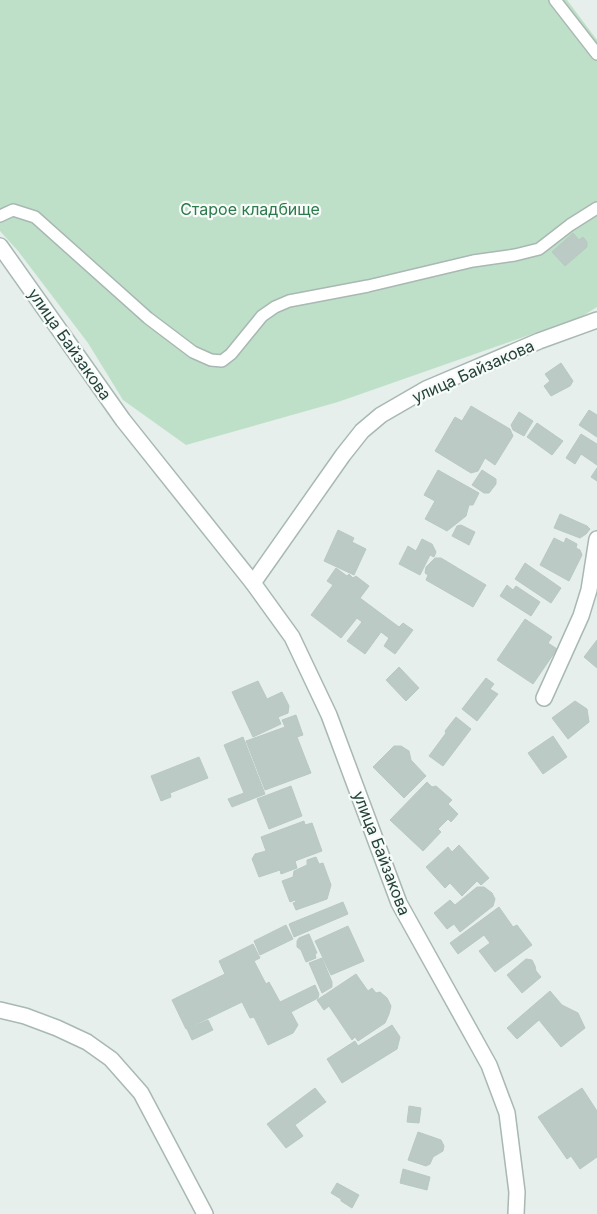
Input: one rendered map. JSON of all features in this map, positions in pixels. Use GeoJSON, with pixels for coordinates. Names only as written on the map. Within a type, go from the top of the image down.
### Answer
{"type":"FeatureCollection","features":[{"type":"Feature","properties":{"kind":"street","name":"улица Байзакова"},"geometry":{"type":"LineString","coordinates":[[0,246],[123,420],[253,583],[292,637],[330,715],[398,903],[489,1065],[507,1113],[517,1192],[516,1214]]}},
{"type":"Feature","properties":{"kind":"street","name":"улица Байзакова"},"geometry":{"type":"LineString","coordinates":[[253,583],[343,455],[362,432],[381,415],[426,389],[539,341],[597,320]]}},
{"type":"Feature","properties":{"kind":"street"},"geometry":{"type":"LineString","coordinates":[[544,698],[581,616],[589,590],[597,539]]}},
{"type":"Feature","properties":{"kind":"street"},"geometry":{"type":"LineString","coordinates":[[0,1010],[25,1016],[57,1028],[87,1042],[111,1059],[141,1093],[205,1214]]}},
{"type":"Feature","properties":{"kind":"lane"},"geometry":{"type":"LineString","coordinates":[[555,0],[597,54]]}},
{"type":"Feature","properties":{"kind":"lane"},"geometry":{"type":"LineString","coordinates":[[0,216],[13,210],[35,217],[148,318],[185,347],[211,360],[222,360],[231,354],[262,316],[275,307],[289,301],[368,286],[473,261],[515,255],[539,249],[570,225],[597,208]]}},
{"type":"Feature","properties":{"kind":"green space","name":"Старое кладбище"},"geometry":{"type":"Polygon","coordinates":[[[0,0],[567,0],[597,40],[597,307],[581,317],[338,402],[186,445],[123,400],[88,343],[18,251],[0,231],[0,0]]]}},
{"type":"Feature","properties":{"kind":"building"},"geometry":{"type":"Polygon","coordinates":[[[573,233],[579,240],[583,237],[587,242],[587,247],[565,266],[552,252],[573,233]]]}},
{"type":"Feature","properties":{"kind":"building"},"geometry":{"type":"Polygon","coordinates":[[[561,363],[573,381],[570,386],[551,396],[544,386],[550,381],[545,374],[561,363]]]}},
{"type":"Feature","properties":{"kind":"building"},"geometry":{"type":"Polygon","coordinates":[[[471,406],[510,429],[513,436],[495,465],[485,458],[478,471],[471,473],[435,451],[455,417],[462,421],[471,406]]]}},
{"type":"Feature","properties":{"kind":"building"},"geometry":{"type":"Polygon","coordinates":[[[589,410],[597,415],[597,437],[579,425],[589,410]]]}},
{"type":"Feature","properties":{"kind":"building"},"geometry":{"type":"Polygon","coordinates":[[[519,412],[533,421],[524,436],[513,430],[511,425],[519,412]]]}},
{"type":"Feature","properties":{"kind":"building"},"geometry":{"type":"Polygon","coordinates":[[[537,423],[563,441],[552,455],[527,437],[537,423]]]}},
{"type":"Feature","properties":{"kind":"building"},"geometry":{"type":"Polygon","coordinates":[[[581,434],[597,444],[597,465],[581,454],[575,464],[566,458],[581,434]]]}},
{"type":"Feature","properties":{"kind":"building"},"geometry":{"type":"Polygon","coordinates":[[[597,468],[597,481],[591,477],[597,468]]]}},
{"type":"Feature","properties":{"kind":"building"},"geometry":{"type":"Polygon","coordinates":[[[438,470],[479,493],[473,505],[469,505],[466,516],[447,531],[425,519],[435,501],[424,495],[438,470]]]}},
{"type":"Feature","properties":{"kind":"building"},"geometry":{"type":"Polygon","coordinates":[[[482,470],[496,479],[496,484],[489,493],[484,493],[472,485],[482,470]]]}},
{"type":"Feature","properties":{"kind":"building"},"geometry":{"type":"Polygon","coordinates":[[[560,514],[590,529],[580,538],[554,528],[560,514]]]}},
{"type":"Feature","properties":{"kind":"building"},"geometry":{"type":"Polygon","coordinates":[[[461,525],[475,532],[469,545],[452,536],[457,526],[461,525]]]}},
{"type":"Feature","properties":{"kind":"building"},"geometry":{"type":"Polygon","coordinates":[[[338,530],[354,538],[352,542],[366,549],[354,575],[324,561],[338,530]]]}},
{"type":"Feature","properties":{"kind":"building"},"geometry":{"type":"Polygon","coordinates":[[[554,538],[564,543],[566,538],[577,544],[576,548],[580,550],[582,555],[569,581],[540,565],[554,538]]]}},
{"type":"Feature","properties":{"kind":"building"},"geometry":{"type":"Polygon","coordinates":[[[422,539],[432,544],[436,552],[434,557],[430,555],[420,575],[399,564],[408,546],[416,551],[422,539]]]}},
{"type":"Feature","properties":{"kind":"building"},"geometry":{"type":"Polygon","coordinates":[[[435,558],[441,558],[486,585],[473,607],[426,580],[428,575],[425,573],[426,567],[435,558]]]}},
{"type":"Feature","properties":{"kind":"building"},"geometry":{"type":"Polygon","coordinates":[[[525,563],[561,588],[551,603],[515,579],[525,563]]]}},
{"type":"Feature","properties":{"kind":"building"},"geometry":{"type":"Polygon","coordinates":[[[336,568],[347,576],[349,574],[353,578],[356,576],[369,586],[360,598],[399,627],[403,623],[413,630],[395,654],[384,646],[389,638],[381,632],[365,654],[347,641],[362,622],[357,618],[341,638],[311,615],[333,585],[327,581],[336,568]]]}},
{"type":"Feature","properties":{"kind":"building"},"geometry":{"type":"Polygon","coordinates":[[[507,585],[513,590],[516,586],[540,602],[531,616],[500,596],[507,585]]]}},
{"type":"Feature","properties":{"kind":"building"},"geometry":{"type":"Polygon","coordinates":[[[525,619],[552,637],[548,643],[557,649],[533,684],[497,660],[525,619]]]}},
{"type":"Feature","properties":{"kind":"building"},"geometry":{"type":"Polygon","coordinates":[[[597,640],[597,668],[584,657],[597,640]]]}},
{"type":"Feature","properties":{"kind":"building"},"geometry":{"type":"Polygon","coordinates":[[[399,667],[419,688],[406,701],[386,680],[399,667]]]}},
{"type":"Feature","properties":{"kind":"building"},"geometry":{"type":"Polygon","coordinates":[[[486,678],[494,684],[490,689],[498,694],[477,721],[462,709],[486,678]]]}},
{"type":"Feature","properties":{"kind":"building"},"geometry":{"type":"Polygon","coordinates":[[[258,681],[267,699],[282,692],[289,706],[288,713],[278,717],[281,724],[253,737],[232,692],[258,681]]]}},
{"type":"Feature","properties":{"kind":"building"},"geometry":{"type":"Polygon","coordinates":[[[575,701],[587,709],[589,722],[568,739],[552,718],[575,701]]]}},
{"type":"Feature","properties":{"kind":"building"},"geometry":{"type":"Polygon","coordinates":[[[296,715],[303,735],[297,737],[311,773],[265,790],[246,741],[285,727],[282,720],[296,715]]]}},
{"type":"Feature","properties":{"kind":"building"},"geometry":{"type":"Polygon","coordinates":[[[456,717],[471,729],[443,766],[429,756],[456,717]]]}},
{"type":"Feature","properties":{"kind":"building"},"geometry":{"type":"Polygon","coordinates":[[[553,736],[567,757],[543,774],[528,753],[553,736]]]}},
{"type":"Feature","properties":{"kind":"building"},"geometry":{"type":"Polygon","coordinates":[[[243,737],[265,794],[232,807],[228,799],[244,793],[224,745],[243,737]]]}},
{"type":"Feature","properties":{"kind":"building"},"geometry":{"type":"Polygon","coordinates":[[[394,746],[401,746],[409,751],[411,760],[426,776],[404,798],[373,767],[394,746]]]}},
{"type":"Feature","properties":{"kind":"building"},"geometry":{"type":"Polygon","coordinates":[[[199,757],[208,778],[170,793],[171,797],[161,801],[151,776],[199,757]]]}},
{"type":"Feature","properties":{"kind":"building"},"geometry":{"type":"Polygon","coordinates":[[[427,782],[432,787],[436,786],[452,800],[448,804],[458,814],[451,822],[448,819],[438,829],[441,832],[423,851],[390,820],[427,782]]]}},
{"type":"Feature","properties":{"kind":"building"},"geometry":{"type":"Polygon","coordinates":[[[291,786],[302,816],[269,829],[257,799],[291,786]]]}},
{"type":"Feature","properties":{"kind":"building"},"geometry":{"type":"Polygon","coordinates":[[[304,821],[305,825],[312,823],[322,851],[295,861],[297,868],[281,874],[280,870],[259,877],[252,859],[255,854],[266,851],[261,837],[304,821]]]}},
{"type":"Feature","properties":{"kind":"building"},"geometry":{"type":"Polygon","coordinates":[[[459,845],[489,878],[481,885],[477,881],[462,896],[450,883],[445,888],[426,867],[448,847],[452,852],[459,845]]]}},
{"type":"Feature","properties":{"kind":"building"},"geometry":{"type":"Polygon","coordinates":[[[316,857],[319,864],[323,863],[331,885],[327,899],[296,910],[293,903],[296,902],[295,900],[290,902],[282,881],[293,877],[294,871],[307,865],[307,860],[316,857]]]}},
{"type":"Feature","properties":{"kind":"building"},"geometry":{"type":"Polygon","coordinates":[[[477,887],[484,887],[492,893],[495,899],[493,906],[460,932],[454,924],[447,929],[434,913],[450,900],[455,905],[477,887]]]}},
{"type":"Feature","properties":{"kind":"building"},"geometry":{"type":"Polygon","coordinates":[[[343,902],[348,914],[294,937],[289,924],[343,902]]]}},
{"type":"Feature","properties":{"kind":"building"},"geometry":{"type":"Polygon","coordinates":[[[499,907],[513,927],[517,925],[532,945],[495,972],[479,951],[490,943],[484,935],[458,954],[450,943],[499,907]]]}},
{"type":"Feature","properties":{"kind":"building"},"geometry":{"type":"Polygon","coordinates":[[[286,925],[293,939],[260,955],[254,941],[286,925]]]}},
{"type":"Feature","properties":{"kind":"building"},"geometry":{"type":"Polygon","coordinates":[[[348,926],[364,961],[331,975],[315,941],[348,926]]]}},
{"type":"Feature","properties":{"kind":"building"},"geometry":{"type":"Polygon","coordinates":[[[309,934],[317,953],[315,954],[316,958],[306,962],[301,950],[297,947],[297,941],[299,938],[309,934]]]}},
{"type":"Feature","properties":{"kind":"building"},"geometry":{"type":"Polygon","coordinates":[[[253,944],[260,958],[254,961],[266,984],[269,982],[280,1002],[315,985],[319,994],[318,998],[291,1012],[298,1025],[293,1033],[268,1045],[254,1017],[250,1018],[242,1002],[186,1029],[172,1000],[225,974],[219,961],[253,944]]]}},
{"type":"Feature","properties":{"kind":"building"},"geometry":{"type":"Polygon","coordinates":[[[322,958],[332,982],[332,987],[322,993],[309,963],[322,958]]]}},
{"type":"Feature","properties":{"kind":"building"},"geometry":{"type":"Polygon","coordinates":[[[526,959],[532,960],[536,971],[541,977],[522,993],[507,975],[526,959]]]}},
{"type":"Feature","properties":{"kind":"building"},"geometry":{"type":"Polygon","coordinates":[[[356,974],[368,991],[372,988],[376,993],[380,992],[387,998],[391,1006],[385,1023],[358,1041],[355,1037],[352,1040],[329,1006],[324,1010],[317,1000],[356,974]]]}},
{"type":"Feature","properties":{"kind":"building"},"geometry":{"type":"Polygon","coordinates":[[[550,991],[562,1005],[578,1013],[585,1028],[561,1047],[539,1020],[517,1039],[507,1028],[550,991]]]}},
{"type":"Feature","properties":{"kind":"building"},"geometry":{"type":"Polygon","coordinates":[[[208,1020],[213,1030],[192,1040],[187,1029],[208,1020]]]}},
{"type":"Feature","properties":{"kind":"building"},"geometry":{"type":"Polygon","coordinates":[[[392,1025],[400,1037],[397,1049],[342,1083],[327,1059],[355,1041],[358,1046],[392,1025]]]}},
{"type":"Feature","properties":{"kind":"building"},"geometry":{"type":"Polygon","coordinates":[[[315,1088],[326,1102],[295,1125],[303,1136],[286,1148],[267,1124],[315,1088]]]}},
{"type":"Feature","properties":{"kind":"building"},"geometry":{"type":"Polygon","coordinates":[[[582,1088],[597,1111],[597,1157],[580,1169],[571,1156],[567,1159],[538,1117],[582,1088]]]}},
{"type":"Feature","properties":{"kind":"building"},"geometry":{"type":"Polygon","coordinates":[[[409,1106],[421,1108],[419,1123],[407,1122],[409,1106]]]}},
{"type":"Feature","properties":{"kind":"building"},"geometry":{"type":"Polygon","coordinates":[[[418,1132],[441,1140],[444,1146],[443,1151],[433,1157],[430,1164],[426,1166],[408,1160],[418,1132]]]}},
{"type":"Feature","properties":{"kind":"building"},"geometry":{"type":"Polygon","coordinates":[[[403,1169],[430,1177],[427,1190],[400,1183],[403,1169]]]}},
{"type":"Feature","properties":{"kind":"building"},"geometry":{"type":"Polygon","coordinates":[[[337,1183],[359,1195],[352,1208],[331,1193],[337,1183]]]}}]}
